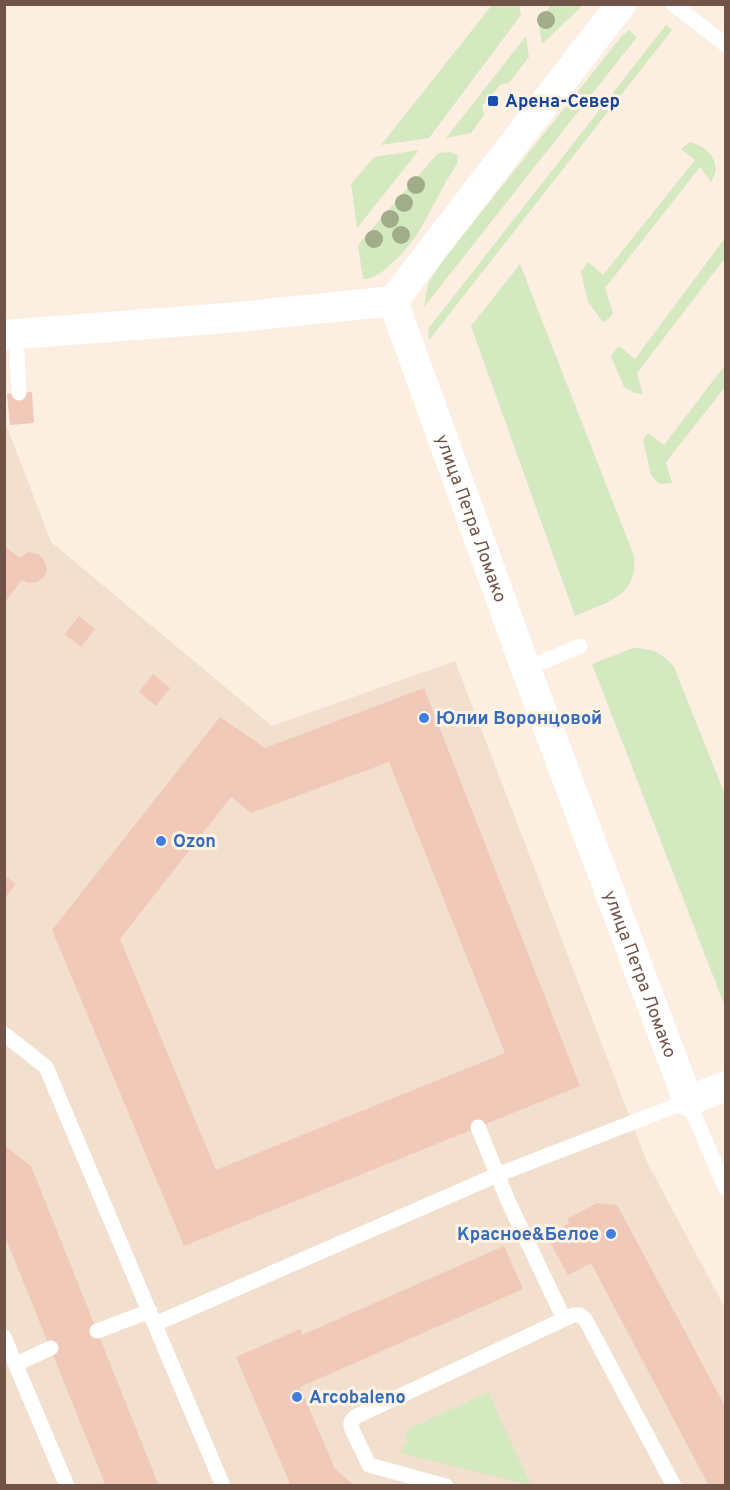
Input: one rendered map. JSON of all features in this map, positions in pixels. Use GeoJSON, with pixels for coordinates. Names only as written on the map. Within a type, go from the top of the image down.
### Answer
{"type":"FeatureCollection","features":[{"type":"Feature","properties":{"kind":"street"},"geometry":{"type":"LineString","coordinates":[[10,335],[239,317],[393,301],[621,4]]}},
{"type":"Feature","properties":{"kind":"street","name":"улица Петра Ломако"},"geometry":{"type":"LineString","coordinates":[[393,301],[526,669],[688,1101]]}},
{"type":"Feature","properties":{"kind":"street"},"geometry":{"type":"LineString","coordinates":[[688,1101],[726,1086]]}},
{"type":"Feature","properties":{"kind":"lane"},"geometry":{"type":"LineString","coordinates":[[673,4],[726,45]]}},
{"type":"Feature","properties":{"kind":"lane"},"geometry":{"type":"LineString","coordinates":[[10,335],[19,393]]}},
{"type":"Feature","properties":{"kind":"lane"},"geometry":{"type":"LineString","coordinates":[[526,669],[580,646]]}},
{"type":"Feature","properties":{"kind":"lane"},"geometry":{"type":"LineString","coordinates":[[4,1034],[46,1067],[223,1485]]}},
{"type":"Feature","properties":{"kind":"lane"},"geometry":{"type":"LineString","coordinates":[[97,1331],[153,1318],[497,1175],[688,1101],[726,1189]]}},
{"type":"Feature","properties":{"kind":"lane"},"geometry":{"type":"LineString","coordinates":[[478,1127],[497,1175],[564,1320]]}},
{"type":"Feature","properties":{"kind":"lane"},"geometry":{"type":"LineString","coordinates":[[446,1485],[369,1465],[351,1427],[351,1422],[355,1417],[573,1315],[580,1315],[585,1319],[674,1485]]}},
{"type":"Feature","properties":{"kind":"lane"},"geometry":{"type":"LineString","coordinates":[[4,1336],[67,1485]]}},
{"type":"Feature","properties":{"kind":"lane"},"geometry":{"type":"LineString","coordinates":[[16,1364],[51,1348]]}},
{"type":"Feature","properties":{"kind":"shaded area"},"geometry":{"type":"Polygon","coordinates":[[[4,419],[51,542],[272,726],[455,661],[647,1162],[725,1308],[725,1485],[5,1485],[4,419]]]}},
{"type":"Feature","properties":{"kind":"green space"},"geometry":{"type":"Polygon","coordinates":[[[492,5],[519,5],[521,15],[429,138],[381,145],[492,5]]]}},
{"type":"Feature","properties":{"kind":"green space"},"geometry":{"type":"Polygon","coordinates":[[[551,5],[583,5],[542,44],[538,21],[551,5]]]}},
{"type":"Feature","properties":{"kind":"green space"},"geometry":{"type":"Polygon","coordinates":[[[666,25],[672,30],[429,340],[428,329],[666,25]]]}},
{"type":"Feature","properties":{"kind":"green space"},"geometry":{"type":"Polygon","coordinates":[[[629,30],[637,37],[424,307],[428,284],[443,260],[629,30]]]}},
{"type":"Feature","properties":{"kind":"green space"},"geometry":{"type":"Polygon","coordinates":[[[526,36],[529,57],[509,83],[501,84],[482,106],[484,115],[471,133],[446,138],[526,36]]]}},
{"type":"Feature","properties":{"kind":"green space"},"geometry":{"type":"Polygon","coordinates":[[[690,142],[709,152],[712,157],[716,169],[711,182],[700,167],[605,288],[613,313],[603,322],[588,302],[581,272],[588,262],[603,275],[695,160],[681,149],[690,142]]]}},
{"type":"Feature","properties":{"kind":"green space"},"geometry":{"type":"Polygon","coordinates":[[[419,150],[357,228],[351,184],[374,157],[419,150]]]}},
{"type":"Feature","properties":{"kind":"green space"},"geometry":{"type":"Polygon","coordinates":[[[450,152],[458,155],[457,164],[412,241],[382,272],[371,278],[363,279],[358,245],[438,153],[450,152]]]}},
{"type":"Feature","properties":{"kind":"green space"},"geometry":{"type":"Polygon","coordinates":[[[725,238],[725,258],[637,373],[643,394],[635,393],[624,387],[611,356],[619,346],[635,359],[725,238]]]}},
{"type":"Feature","properties":{"kind":"green space"},"geometry":{"type":"Polygon","coordinates":[[[520,264],[634,556],[634,570],[625,590],[608,602],[575,616],[471,326],[520,264]]]}},
{"type":"Feature","properties":{"kind":"green space"},"geometry":{"type":"Polygon","coordinates":[[[725,365],[725,387],[666,462],[672,483],[659,484],[651,475],[643,440],[648,433],[664,445],[725,365]]]}},
{"type":"Feature","properties":{"kind":"green space"},"geometry":{"type":"Polygon","coordinates":[[[633,648],[656,652],[674,667],[725,795],[726,1003],[724,1004],[592,664],[633,648]]]}},
{"type":"Feature","properties":{"kind":"green space"},"geometry":{"type":"Polygon","coordinates":[[[488,1392],[531,1485],[400,1453],[407,1441],[406,1430],[488,1392]]]}},
{"type":"Feature","properties":{"kind":"building"},"geometry":{"type":"Polygon","coordinates":[[[32,392],[34,423],[10,425],[7,394],[32,392]]]}},
{"type":"Feature","properties":{"kind":"building"},"geometry":{"type":"Polygon","coordinates":[[[4,546],[20,558],[29,552],[38,554],[44,560],[47,570],[44,577],[37,582],[28,583],[22,580],[4,603],[4,546]]]}},
{"type":"Feature","properties":{"kind":"building"},"geometry":{"type":"Polygon","coordinates":[[[79,616],[95,629],[81,647],[65,634],[79,616]]]}},
{"type":"Feature","properties":{"kind":"building"},"geometry":{"type":"Polygon","coordinates":[[[153,674],[170,688],[156,706],[139,692],[153,674]]]}},
{"type":"Feature","properties":{"kind":"building"},"geometry":{"type":"Polygon","coordinates":[[[424,688],[580,1086],[184,1246],[52,930],[220,717],[265,748],[424,688]],[[389,762],[251,813],[231,797],[120,939],[216,1170],[505,1053],[389,762]]]}},
{"type":"Feature","properties":{"kind":"building"},"geometry":{"type":"Polygon","coordinates":[[[4,875],[16,884],[4,899],[4,875]]]}},
{"type":"Feature","properties":{"kind":"building"},"geometry":{"type":"Polygon","coordinates":[[[4,1145],[31,1166],[159,1486],[106,1486],[4,1234],[4,1145]]]}},
{"type":"Feature","properties":{"kind":"building"},"geometry":{"type":"Polygon","coordinates":[[[597,1203],[617,1205],[726,1408],[726,1486],[709,1486],[591,1263],[568,1275],[546,1235],[570,1223],[567,1219],[597,1203]]]}},
{"type":"Feature","properties":{"kind":"building"},"geometry":{"type":"Polygon","coordinates":[[[504,1246],[523,1289],[300,1387],[335,1469],[355,1486],[291,1486],[236,1357],[300,1329],[302,1335],[504,1246]]]}},
{"type":"Feature","properties":{"kind":"place","name":"Арена-Север"},"geometry":{"type":"Point","coordinates":[493,101]}},
{"type":"Feature","properties":{"kind":"place","name":"Юлии Воронцовой"},"geometry":{"type":"Point","coordinates":[424,718]}},
{"type":"Feature","properties":{"kind":"place","name":"Ozon"},"geometry":{"type":"Point","coordinates":[161,841]}},
{"type":"Feature","properties":{"kind":"place","name":"Красное&Белое"},"geometry":{"type":"Point","coordinates":[611,1234]}},
{"type":"Feature","properties":{"kind":"place","name":"Arcobaleno"},"geometry":{"type":"Point","coordinates":[297,1397]}}]}
